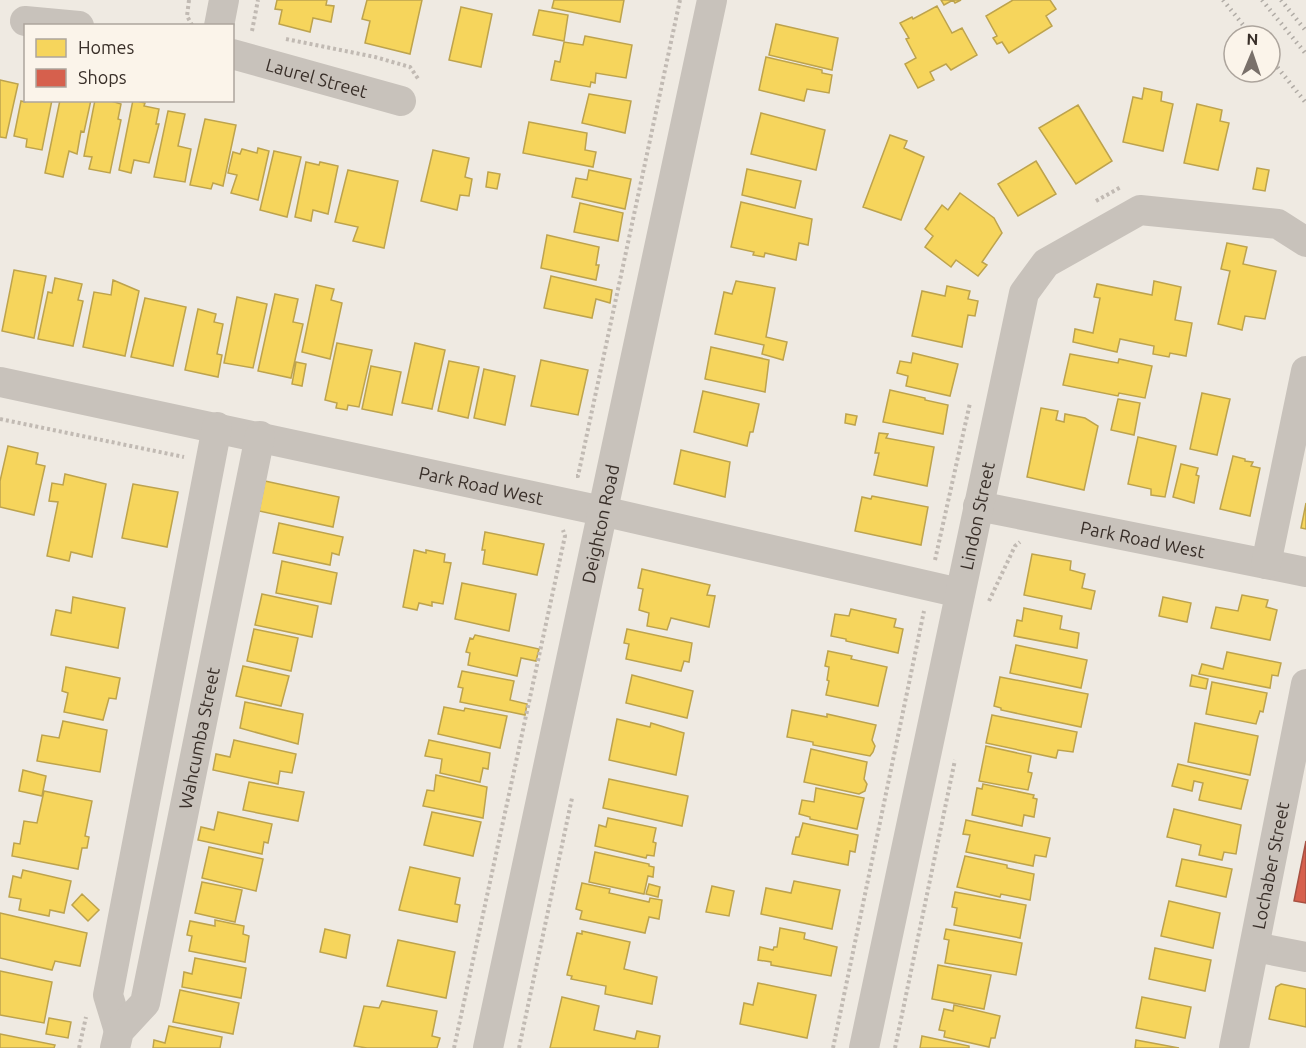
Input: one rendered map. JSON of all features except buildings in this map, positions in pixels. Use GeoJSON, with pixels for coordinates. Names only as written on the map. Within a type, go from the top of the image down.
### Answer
{"type":"FeatureCollection","features":[{"type":"Feature","properties":{"kind":"street"},"geometry":{"type":"LineString","coordinates":[[219,24],[224,0]]}},
{"type":"Feature","properties":{"kind":"street","name":"Deighton Road"},"geometry":{"type":"LineString","coordinates":[[488,1048],[712,0]]}},
{"type":"Feature","properties":{"kind":"street"},"geometry":{"type":"LineString","coordinates":[[25,21],[58,24]]}},
{"type":"Feature","properties":{"kind":"street","name":"Laurel Street"},"geometry":{"type":"LineString","coordinates":[[234,54],[412,93]]}},
{"type":"Feature","properties":{"kind":"street","name":"Lindon Street"},"geometry":{"type":"LineString","coordinates":[[864,1048],[1024,293],[1046,263],[1140,210],[1278,224],[1306,242]]}},
{"type":"Feature","properties":{"kind":"street"},"geometry":{"type":"LineString","coordinates":[[1266,564],[1306,371]]}},
{"type":"Feature","properties":{"kind":"street","name":"Park Road West"},"geometry":{"type":"LineString","coordinates":[[0,382],[260,436],[960,593]]}},
{"type":"Feature","properties":{"kind":"street","name":"Wahcumba Street"},"geometry":{"type":"LineString","coordinates":[[117,1040],[108,995],[217,427]]}},
{"type":"Feature","properties":{"kind":"street","name":"Wahcumba Street"},"geometry":{"type":"LineString","coordinates":[[117,1040],[145,1003],[260,436]]}},
{"type":"Feature","properties":{"kind":"street","name":"Park Road West"},"geometry":{"type":"LineString","coordinates":[[978,506],[1306,572]]}},
{"type":"Feature","properties":{"kind":"street","name":"Lochaber Street"},"geometry":{"type":"LineString","coordinates":[[1234,1048],[1306,684]]}},
{"type":"Feature","properties":{"kind":"street"},"geometry":{"type":"LineString","coordinates":[[1255,947],[1306,957]]}},
{"type":"Feature","properties":{"kind":"path"},"geometry":{"type":"LineString","coordinates":[[189,0],[187,16],[191,24]]}},
{"type":"Feature","properties":{"kind":"path"},"geometry":{"type":"LineString","coordinates":[[258,0],[252,31],[263,34]]}},
{"type":"Feature","properties":{"kind":"path"},"geometry":{"type":"LineString","coordinates":[[567,474],[578,476],[680,0]]}},
{"type":"Feature","properties":{"kind":"path"},"geometry":{"type":"LineString","coordinates":[[285,38],[375,57],[410,67],[412,93]]}},
{"type":"Feature","properties":{"kind":"path"},"geometry":{"type":"LineString","coordinates":[[1086,207],[1114,190],[1131,184]]}},
{"type":"Feature","properties":{"kind":"path"},"geometry":{"type":"LineString","coordinates":[[934,563],[972,397]]}},
{"type":"Feature","properties":{"kind":"path"},"geometry":{"type":"LineString","coordinates":[[0,419],[191,459]]}},
{"type":"Feature","properties":{"kind":"path"},"geometry":{"type":"LineString","coordinates":[[454,1048],[565,537],[562,526]]}},
{"type":"Feature","properties":{"kind":"path"},"geometry":{"type":"LineString","coordinates":[[988,607],[990,596],[1015,546],[1021,542]]}},
{"type":"Feature","properties":{"kind":"path"},"geometry":{"type":"LineString","coordinates":[[833,1048],[924,607]]}},
{"type":"Feature","properties":{"kind":"path"},"geometry":{"type":"LineString","coordinates":[[895,1048],[955,760]]}},
{"type":"Feature","properties":{"kind":"path"},"geometry":{"type":"LineString","coordinates":[[519,1048],[573,791]]}},
{"type":"Feature","properties":{"kind":"railway"},"geometry":{"type":"LineString","coordinates":[[1223,0],[1242,24]]}},
{"type":"Feature","properties":{"kind":"railway"},"geometry":{"type":"LineString","coordinates":[[1262,0],[1306,54]]}},
{"type":"Feature","properties":{"kind":"railway"},"geometry":{"type":"LineString","coordinates":[[1281,0],[1306,31]]}},
{"type":"Feature","properties":{"kind":"railway"},"geometry":{"type":"LineString","coordinates":[[1282,73],[1306,103]]}}]}
